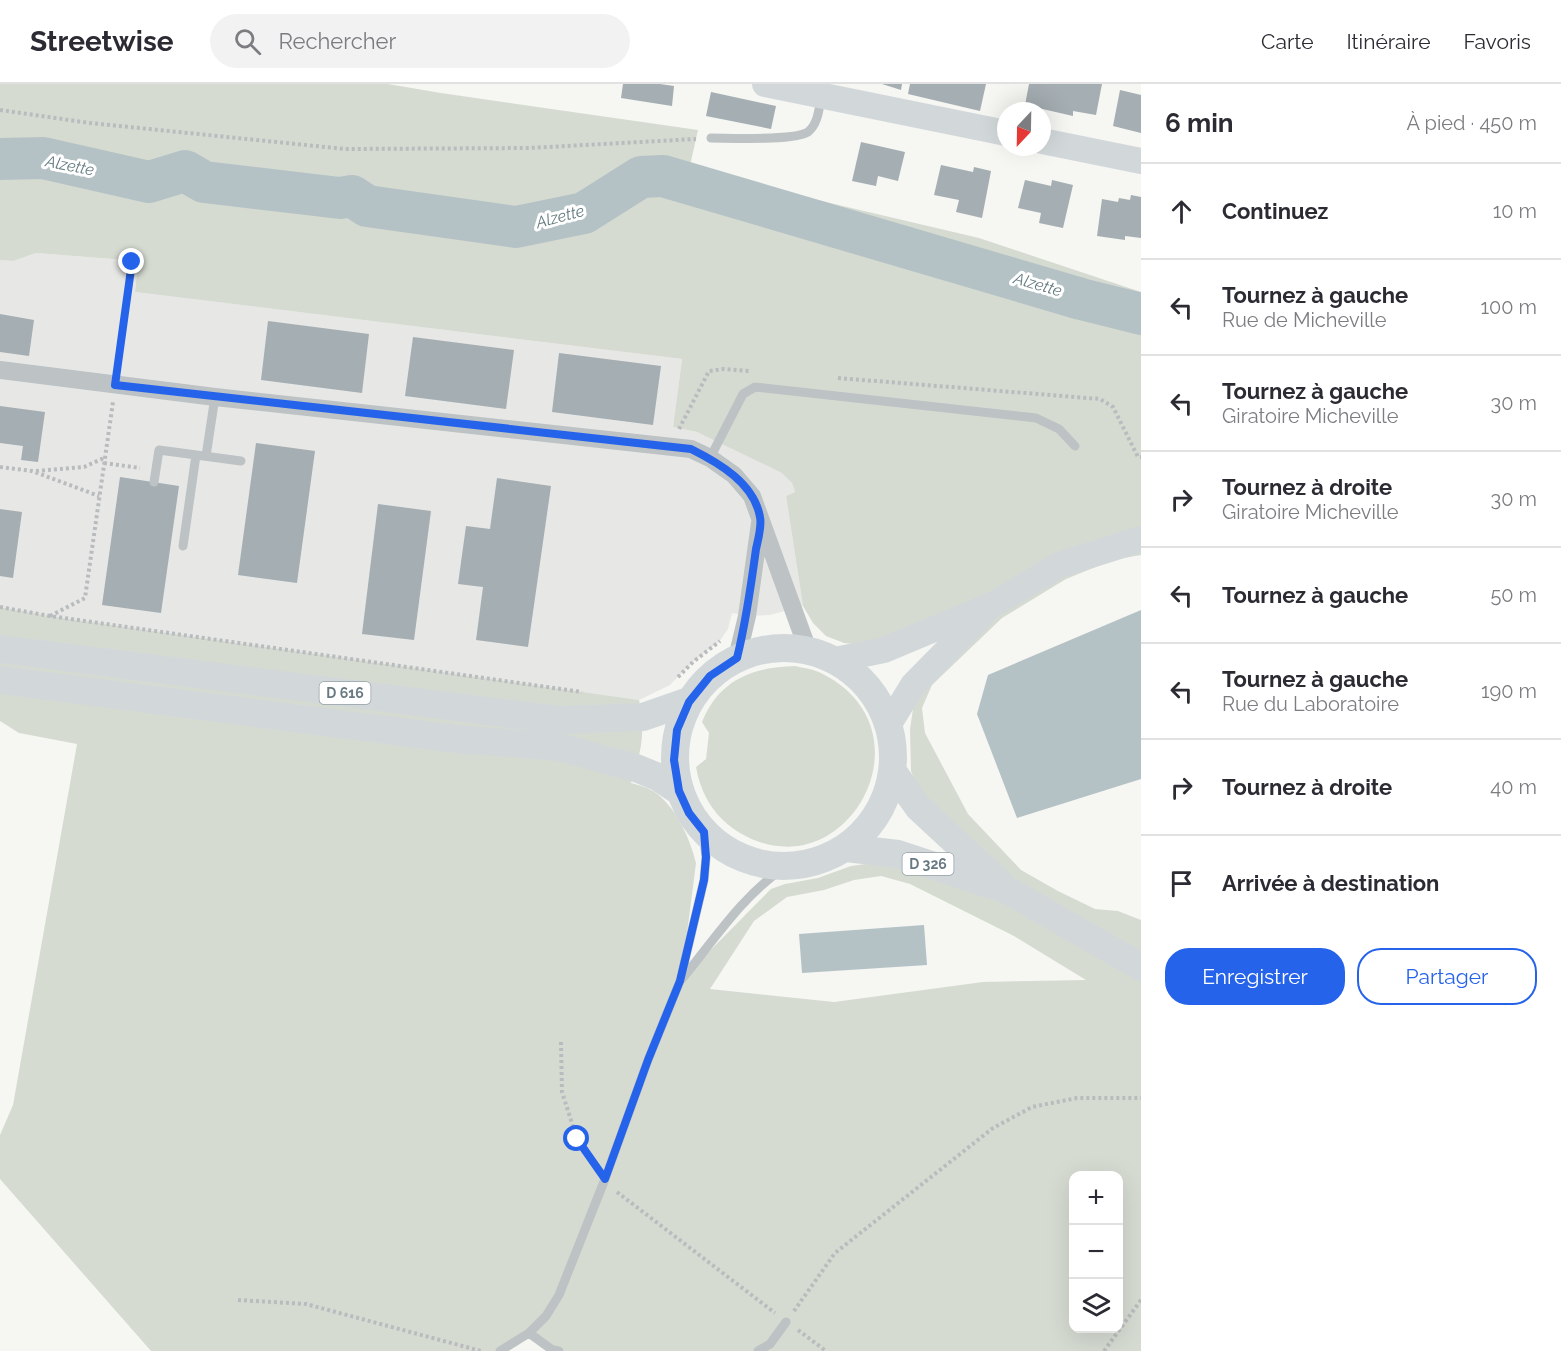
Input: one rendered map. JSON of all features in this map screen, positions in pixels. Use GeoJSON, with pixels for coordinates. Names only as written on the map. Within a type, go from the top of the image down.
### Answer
{"type":"FeatureCollection","features":[{"type":"Feature","properties":{"kind":"main road"},"geometry":{"type":"LineString","coordinates":[[765,84],[997,132]]}},
{"type":"Feature","properties":{"kind":"main road"},"geometry":{"type":"LineString","coordinates":[[1051,143],[1141,161]]}},
{"type":"Feature","properties":{"kind":"main road"},"geometry":{"type":"LineString","coordinates":[[835,660],[884,650],[994,603],[1059,565],[1141,539]]}},
{"type":"Feature","properties":{"kind":"main road"},"geometry":{"type":"LineString","coordinates":[[889,724],[913,685],[994,603]]}},
{"type":"Feature","properties":{"kind":"main road"},"geometry":{"type":"LineString","coordinates":[[730,647],[808,650],[835,660],[858,676],[877,698],[889,724],[893,748],[893,772],[885,801],[868,828],[846,848],[817,862],[785,867],[754,863],[727,851],[704,832],[689,813],[679,791],[674,760],[679,693],[710,676],[730,647]]}},
{"type":"Feature","properties":{"kind":"main road","name":"D 616"},"geometry":{"type":"LineString","coordinates":[[0,649],[559,720],[643,717],[679,693]]}},
{"type":"Feature","properties":{"kind":"main road","name":"D 616"},"geometry":{"type":"LineString","coordinates":[[0,680],[456,739],[559,747],[636,768],[658,777],[679,791]]}},
{"type":"Feature","properties":{"kind":"main road","name":"D 326"},"geometry":{"type":"LineString","coordinates":[[893,772],[919,808],[1007,890]]}},
{"type":"Feature","properties":{"kind":"main road","name":"D 326"},"geometry":{"type":"LineString","coordinates":[[846,848],[898,854],[1007,890],[1141,967]]}},
{"type":"Feature","properties":{"kind":"street"},"geometry":{"type":"LineString","coordinates":[[0,370],[215,397],[691,449],[710,458],[734,475],[752,496],[808,650]]}},
{"type":"Feature","properties":{"kind":"street"},"geometry":{"type":"LineString","coordinates":[[730,647],[747,616],[761,518]]}},
{"type":"Feature","properties":{"kind":"lane"},"geometry":{"type":"LineString","coordinates":[[711,138],[794,137],[808,132],[817,120],[821,96]]}},
{"type":"Feature","properties":{"kind":"lane"},"geometry":{"type":"LineString","coordinates":[[710,458],[743,394],[755,387],[1036,418],[1059,429],[1075,446]]}},
{"type":"Feature","properties":{"kind":"lane"},"geometry":{"type":"LineString","coordinates":[[206,456],[215,397]]}},
{"type":"Feature","properties":{"kind":"lane"},"geometry":{"type":"LineString","coordinates":[[154,482],[159,450],[241,461]]}},
{"type":"Feature","properties":{"kind":"lane"},"geometry":{"type":"LineString","coordinates":[[183,546],[196,455]]}},
{"type":"Feature","properties":{"kind":"lane"},"geometry":{"type":"LineString","coordinates":[[500,1351],[529,1333],[546,1316],[559,1295],[605,1179],[648,1060],[680,981],[704,880],[706,857],[704,832]]}},
{"type":"Feature","properties":{"kind":"lane"},"geometry":{"type":"LineString","coordinates":[[680,981],[748,898],[766,880],[785,867]]}},
{"type":"Feature","properties":{"kind":"lane"},"geometry":{"type":"LineString","coordinates":[[759,1351],[770,1344],[786,1322]]}},
{"type":"Feature","properties":{"kind":"lane"},"geometry":{"type":"LineString","coordinates":[[529,1333],[551,1349],[560,1351]]}},
{"type":"Feature","properties":{"kind":"path"},"geometry":{"type":"LineString","coordinates":[[0,110],[90,123],[345,148],[529,148],[711,138]]}},
{"type":"Feature","properties":{"kind":"path"},"geometry":{"type":"LineString","coordinates":[[50,616],[85,598],[132,262]]}},
{"type":"Feature","properties":{"kind":"path"},"geometry":{"type":"LineString","coordinates":[[32,471],[84,467],[104,460],[156,470]]}},
{"type":"Feature","properties":{"kind":"path"},"geometry":{"type":"LineString","coordinates":[[0,466],[32,471],[99,496]]}},
{"type":"Feature","properties":{"kind":"path"},"geometry":{"type":"LineString","coordinates":[[0,607],[592,693]]}},
{"type":"Feature","properties":{"kind":"path"},"geometry":{"type":"LineString","coordinates":[[679,693],[693,662],[719,642],[730,647]]}},
{"type":"Feature","properties":{"kind":"path"},"geometry":{"type":"LineString","coordinates":[[561,1042],[562,1092],[577,1139],[605,1179],[619,1195],[826,1351]]}},
{"type":"Feature","properties":{"kind":"path"},"geometry":{"type":"LineString","coordinates":[[786,1322],[835,1253],[993,1128],[1032,1107],[1077,1098],[1141,1098]]}},
{"type":"Feature","properties":{"kind":"path"},"geometry":{"type":"LineString","coordinates":[[238,1300],[306,1304],[481,1351]]}},
{"type":"Feature","properties":{"kind":"path"},"geometry":{"type":"LineString","coordinates":[[1104,1351],[1141,1300]]}},
{"type":"Feature","properties":{"kind":"shaded area"},"geometry":{"type":"Polygon","coordinates":[[[0,84],[388,84],[698,130],[689,170],[979,238],[1141,292],[1141,314],[1081,299],[880,240],[1076,310],[1141,326],[1141,555],[1113,560],[1066,579],[1002,618],[932,685],[922,708],[925,733],[968,814],[1021,870],[1095,909],[1118,911],[1141,920],[1141,1351],[560,1351],[529,1333],[500,1351],[151,1351],[0,1179],[0,1135],[13,1105],[77,744],[19,733],[0,721],[0,607],[639,700],[642,723],[641,742],[631,783],[653,791],[675,813],[686,833],[696,863],[681,980],[771,889],[785,884],[818,878],[851,866],[873,863],[1006,889],[917,786],[911,771],[910,729],[913,709],[922,691],[993,604],[862,645],[844,643],[826,636],[813,623],[803,606],[786,496],[795,492],[792,483],[782,473],[697,432],[673,427],[682,359],[135,292],[138,261],[36,253],[13,261],[0,260],[0,84]],[[881,876],[854,880],[824,890],[787,897],[754,921],[710,989],[834,1002],[983,982],[1086,980],[1014,936],[910,884],[881,876]]]}},
{"type":"Feature","properties":{"kind":"shaded area"},"geometry":{"type":"Polygon","coordinates":[[[864,235],[1081,299],[1141,314],[1141,326],[1076,310],[864,235]]]}},
{"type":"Feature","properties":{"kind":"shaded area"},"geometry":{"type":"Polygon","coordinates":[[[36,253],[138,261],[135,292],[682,359],[673,427],[697,432],[719,441],[783,473],[792,483],[795,492],[786,496],[803,606],[770,615],[747,616],[732,613],[728,629],[719,642],[693,662],[670,685],[639,700],[0,607],[0,260],[13,261],[36,253]]]}},
{"type":"Feature","properties":{"kind":"shaded area"},"geometry":{"type":"Polygon","coordinates":[[[1141,610],[1141,779],[1017,818],[977,714],[988,675],[1141,610]]]}},
{"type":"Feature","properties":{"kind":"shaded area"},"geometry":{"type":"Polygon","coordinates":[[[795,666],[821,673],[855,699],[872,731],[874,765],[863,798],[842,825],[813,842],[778,846],[740,833],[723,820],[710,805],[701,787],[696,767],[706,759],[709,733],[702,722],[718,696],[728,686],[751,673],[795,666]]]}},
{"type":"Feature","properties":{"kind":"shaded area"},"geometry":{"type":"Polygon","coordinates":[[[924,925],[927,965],[802,973],[799,934],[924,925]]]}},
{"type":"Feature","properties":{"kind":"building"},"geometry":{"type":"Polygon","coordinates":[[[623,84],[674,86],[672,106],[621,98],[623,84]]]}},
{"type":"Feature","properties":{"kind":"building"},"geometry":{"type":"Polygon","coordinates":[[[882,84],[902,84],[901,90],[882,84]]]}},
{"type":"Feature","properties":{"kind":"building"},"geometry":{"type":"Polygon","coordinates":[[[910,84],[986,84],[980,111],[908,94],[910,84]]]}},
{"type":"Feature","properties":{"kind":"building"},"geometry":{"type":"Polygon","coordinates":[[[1029,84],[1102,84],[1096,115],[1073,111],[1073,116],[1051,111],[1051,102],[1026,102],[1029,84]]]}},
{"type":"Feature","properties":{"kind":"building"},"geometry":{"type":"Polygon","coordinates":[[[1120,90],[1141,95],[1141,133],[1113,126],[1120,90]]]}},
{"type":"Feature","properties":{"kind":"building"},"geometry":{"type":"Polygon","coordinates":[[[711,92],[776,106],[771,129],[706,116],[711,92]]]}},
{"type":"Feature","properties":{"kind":"building"},"geometry":{"type":"Polygon","coordinates":[[[861,142],[905,152],[898,181],[878,176],[876,186],[852,181],[861,142]]]}},
{"type":"Feature","properties":{"kind":"building"},"geometry":{"type":"Polygon","coordinates":[[[941,165],[973,172],[974,167],[991,171],[982,218],[956,212],[959,200],[934,195],[941,165]]]}},
{"type":"Feature","properties":{"kind":"building"},"geometry":{"type":"Polygon","coordinates":[[[1025,180],[1051,186],[1052,180],[1073,185],[1063,228],[1039,223],[1041,213],[1018,208],[1025,180]]]}},
{"type":"Feature","properties":{"kind":"building"},"geometry":{"type":"Polygon","coordinates":[[[1131,195],[1141,197],[1141,238],[1125,236],[1125,240],[1097,236],[1102,199],[1118,202],[1119,198],[1130,200],[1131,195]]]}},
{"type":"Feature","properties":{"kind":"building"},"geometry":{"type":"Polygon","coordinates":[[[0,314],[34,320],[29,356],[0,352],[0,314]]]}},
{"type":"Feature","properties":{"kind":"building"},"geometry":{"type":"Polygon","coordinates":[[[268,321],[369,334],[362,393],[261,380],[268,321]]]}},
{"type":"Feature","properties":{"kind":"building"},"geometry":{"type":"Polygon","coordinates":[[[413,337],[514,350],[506,409],[405,396],[413,337]]]}},
{"type":"Feature","properties":{"kind":"building"},"geometry":{"type":"Polygon","coordinates":[[[559,353],[661,366],[653,425],[552,412],[559,353]]]}},
{"type":"Feature","properties":{"kind":"building"},"geometry":{"type":"Polygon","coordinates":[[[0,406],[45,412],[38,462],[21,460],[23,446],[0,443],[0,406]]]}},
{"type":"Feature","properties":{"kind":"building"},"geometry":{"type":"Polygon","coordinates":[[[256,443],[315,451],[297,583],[238,575],[256,443]]]}},
{"type":"Feature","properties":{"kind":"building"},"geometry":{"type":"Polygon","coordinates":[[[120,477],[179,486],[161,613],[102,605],[120,477]]]}},
{"type":"Feature","properties":{"kind":"building"},"geometry":{"type":"Polygon","coordinates":[[[497,478],[551,486],[528,647],[476,640],[483,587],[458,584],[466,526],[490,529],[497,478]]]}},
{"type":"Feature","properties":{"kind":"building"},"geometry":{"type":"Polygon","coordinates":[[[378,504],[431,511],[414,640],[362,634],[378,504]]]}},
{"type":"Feature","properties":{"kind":"building"},"geometry":{"type":"Polygon","coordinates":[[[0,509],[22,512],[13,578],[0,576],[0,509]]]}},
{"type":"Feature","properties":{"kind":"waterway","name":"Alzette"},"geometry":{"type":"LineString","coordinates":[[0,159],[43,158],[149,182],[185,171],[204,182],[340,198],[352,196],[367,206],[516,227],[584,213],[641,177],[663,176],[1081,299],[1141,314]]}},
{"type":"Feature","properties":{"kind":"route"},"geometry":{"type":"LineString","coordinates":[[132,262],[115,385],[691,449],[710,458],[734,475],[752,496],[761,518],[747,616],[737,658],[710,676],[689,702],[677,730],[674,760],[679,791],[689,813],[704,832],[706,857],[704,880],[680,981],[648,1060],[605,1179],[577,1139]]}}]}
